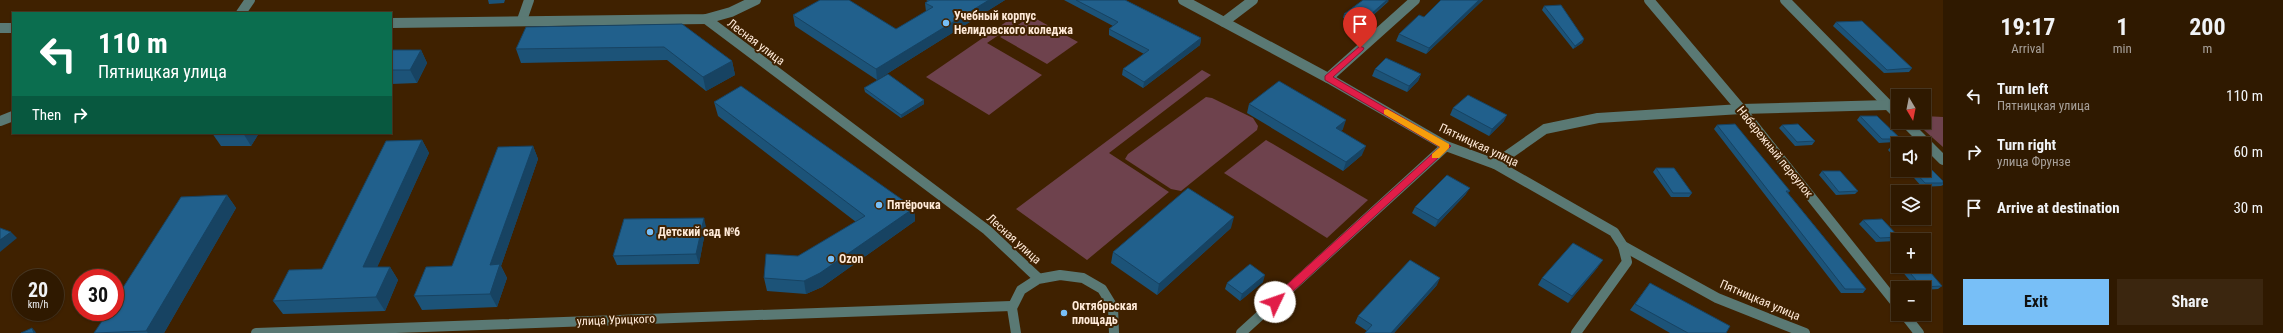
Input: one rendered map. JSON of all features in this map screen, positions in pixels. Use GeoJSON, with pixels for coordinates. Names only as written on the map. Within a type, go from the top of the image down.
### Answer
{"type":"FeatureCollection","features":[{"type":"Feature","properties":{"kind":"street"},"geometry":{"type":"LineString","coordinates":[[242,12],[250,0]]}},
{"type":"Feature","properties":{"kind":"street"},"geometry":{"type":"LineString","coordinates":[[522,20],[529,0]]}},
{"type":"Feature","properties":{"kind":"street"},"geometry":{"type":"LineString","coordinates":[[392,23],[522,20],[706,19],[731,12],[756,0]]}},
{"type":"Feature","properties":{"kind":"street","name":"Пятницкая улица"},"geometry":{"type":"LineString","coordinates":[[1183,0],[1328,78],[1446,146],[1495,164],[1614,232],[1623,246],[1717,298],[1805,333]]}},
{"type":"Feature","properties":{"kind":"street"},"geometry":{"type":"LineString","coordinates":[[1224,22],[1253,0]]}},
{"type":"Feature","properties":{"kind":"street"},"geometry":{"type":"LineString","coordinates":[[1328,78],[1415,0]]}},
{"type":"Feature","properties":{"kind":"street","name":"Набережный переулок"},"geometry":{"type":"LineString","coordinates":[[1649,0],[1741,109],[1891,297]]}},
{"type":"Feature","properties":{"kind":"street"},"geometry":{"type":"LineString","coordinates":[[1785,0],[1891,108]]}},
{"type":"Feature","properties":{"kind":"street","name":"Лесная улица"},"geometry":{"type":"LineString","coordinates":[[706,19],[772,71],[987,230],[1038,278]]}},
{"type":"Feature","properties":{"kind":"street"},"geometry":{"type":"LineString","coordinates":[[0,28],[12,28]]}},
{"type":"Feature","properties":{"kind":"street"},"geometry":{"type":"LineString","coordinates":[[1495,164],[1545,130],[1598,118],[1741,109],[1888,105]]}},
{"type":"Feature","properties":{"kind":"street"},"geometry":{"type":"LineString","coordinates":[[0,121],[12,116]]}},
{"type":"Feature","properties":{"kind":"street"},"geometry":{"type":"LineString","coordinates":[[1912,129],[1943,160]]}},
{"type":"Feature","properties":{"kind":"street"},"geometry":{"type":"LineString","coordinates":[[1240,333],[1446,146]]}},
{"type":"Feature","properties":{"kind":"street"},"geometry":{"type":"LineString","coordinates":[[1576,333],[1627,262],[1623,246]]}},
{"type":"Feature","properties":{"kind":"street"},"geometry":{"type":"LineString","coordinates":[[1016,333],[1011,319],[1011,306],[1018,293],[1028,283],[1038,278],[1059,274],[1077,276],[1092,282],[1105,292],[1114,305],[1117,319],[1114,333]]}},
{"type":"Feature","properties":{"kind":"street","name":"улица Урицкого"},"geometry":{"type":"LineString","coordinates":[[256,333],[976,306],[1011,306]]}},
{"type":"Feature","properties":{"kind":"street"},"geometry":{"type":"LineString","coordinates":[[1910,321],[1919,333]]}},
{"type":"Feature","properties":{"kind":"shaded area"},"geometry":{"type":"Polygon","coordinates":[[[1019,13],[1025,17],[987,43],[1042,75],[989,115],[926,77],[1019,13]]]}},
{"type":"Feature","properties":{"kind":"shaded area"},"geometry":{"type":"Polygon","coordinates":[[[1031,16],[1078,42],[1047,64],[1000,37],[1031,16]]]}},
{"type":"Feature","properties":{"kind":"shaded area"},"geometry":{"type":"Polygon","coordinates":[[[1202,70],[1211,75],[1109,153],[1169,192],[1087,260],[1016,209],[1202,70]]]}},
{"type":"Feature","properties":{"kind":"shaded area"},"geometry":{"type":"Polygon","coordinates":[[[1206,97],[1212,98],[1253,118],[1258,126],[1257,130],[1181,191],[1171,189],[1125,159],[1128,154],[1206,97]]]}},
{"type":"Feature","properties":{"kind":"shaded area"},"geometry":{"type":"Polygon","coordinates":[[[1931,116],[1943,117],[1943,147],[1923,129],[1931,129],[1931,116]]]}},
{"type":"Feature","properties":{"kind":"shaded area"},"geometry":{"type":"Polygon","coordinates":[[[1266,140],[1368,200],[1327,238],[1224,173],[1266,140]]]}},
{"type":"Feature","properties":{"kind":"building"},"geometry":{"type":"Polygon","coordinates":[[[820,0],[849,0],[896,29],[933,7],[925,3],[930,0],[989,0],[876,69],[793,15],[820,0]]]}},
{"type":"Feature","properties":{"kind":"building"},"geometry":{"type":"Polygon","coordinates":[[[1076,0],[1125,0],[1201,38],[1144,82],[1123,69],[1149,50],[1109,29],[1118,22],[1076,0]]]}},
{"type":"Feature","properties":{"kind":"building"},"geometry":{"type":"Polygon","coordinates":[[[1363,0],[1387,0],[1362,22],[1344,14],[1363,0]]]}},
{"type":"Feature","properties":{"kind":"building"},"geometry":{"type":"Polygon","coordinates":[[[1441,0],[1479,0],[1429,48],[1399,34],[1419,15],[1424,17],[1441,0]]]}},
{"type":"Feature","properties":{"kind":"building"},"geometry":{"type":"Polygon","coordinates":[[[1561,5],[1584,39],[1575,46],[1544,6],[1561,5]]]}},
{"type":"Feature","properties":{"kind":"building"},"geometry":{"type":"Polygon","coordinates":[[[1862,21],[1912,68],[1887,70],[1836,22],[1862,21]]]}},
{"type":"Feature","properties":{"kind":"building"},"geometry":{"type":"Polygon","coordinates":[[[682,24],[732,61],[703,77],[664,47],[516,49],[526,27],[682,24]]]}},
{"type":"Feature","properties":{"kind":"building"},"geometry":{"type":"Polygon","coordinates":[[[392,50],[421,50],[410,70],[392,70],[392,50]]]}},
{"type":"Feature","properties":{"kind":"building"},"geometry":{"type":"Polygon","coordinates":[[[1386,58],[1421,74],[1409,86],[1375,69],[1386,58]]]}},
{"type":"Feature","properties":{"kind":"building"},"geometry":{"type":"Polygon","coordinates":[[[888,74],[924,100],[901,115],[864,88],[888,74]]]}},
{"type":"Feature","properties":{"kind":"building"},"geometry":{"type":"Polygon","coordinates":[[[1279,81],[1346,120],[1336,128],[1366,146],[1346,162],[1249,104],[1279,81]]]}},
{"type":"Feature","properties":{"kind":"building"},"geometry":{"type":"Polygon","coordinates":[[[741,86],[914,208],[820,273],[804,281],[764,278],[766,254],[798,256],[865,216],[714,102],[741,86]]]}},
{"type":"Feature","properties":{"kind":"building"},"geometry":{"type":"Polygon","coordinates":[[[1468,95],[1507,115],[1492,129],[1453,108],[1468,95]]]}},
{"type":"Feature","properties":{"kind":"building"},"geometry":{"type":"Polygon","coordinates":[[[1860,116],[1877,116],[1899,137],[1882,139],[1860,116]]]}},
{"type":"Feature","properties":{"kind":"building"},"geometry":{"type":"Polygon","coordinates":[[[1735,124],[1790,191],[1786,191],[1866,289],[1845,289],[1717,125],[1735,124]]]}},
{"type":"Feature","properties":{"kind":"building"},"geometry":{"type":"Polygon","coordinates":[[[1798,124],[1815,141],[1797,142],[1782,125],[1798,124]]]}},
{"type":"Feature","properties":{"kind":"building"},"geometry":{"type":"Polygon","coordinates":[[[422,140],[363,267],[390,267],[376,297],[273,301],[289,270],[322,269],[386,141],[422,140]]]}},
{"type":"Feature","properties":{"kind":"building"},"geometry":{"type":"Polygon","coordinates":[[[533,146],[490,265],[500,264],[490,294],[414,296],[426,267],[452,266],[498,147],[533,146]]]}},
{"type":"Feature","properties":{"kind":"building"},"geometry":{"type":"Polygon","coordinates":[[[1656,168],[1674,168],[1692,193],[1673,193],[1656,168]]]}},
{"type":"Feature","properties":{"kind":"building"},"geometry":{"type":"Polygon","coordinates":[[[1931,169],[1943,181],[1943,183],[1925,183],[1919,177],[1931,177],[1931,169]]]}},
{"type":"Feature","properties":{"kind":"building"},"geometry":{"type":"Polygon","coordinates":[[[1822,171],[1840,171],[1858,191],[1839,192],[1822,171]]]}},
{"type":"Feature","properties":{"kind":"building"},"geometry":{"type":"Polygon","coordinates":[[[1447,175],[1470,188],[1438,220],[1415,207],[1447,175]]]}},
{"type":"Feature","properties":{"kind":"building"},"geometry":{"type":"Polygon","coordinates":[[[1188,188],[1234,217],[1159,284],[1113,252],[1188,188]]]}},
{"type":"Feature","properties":{"kind":"building"},"geometry":{"type":"Polygon","coordinates":[[[227,195],[146,331],[94,333],[102,321],[124,321],[124,286],[181,197],[227,195]]]}},
{"type":"Feature","properties":{"kind":"building"},"geometry":{"type":"Polygon","coordinates":[[[704,218],[696,254],[613,256],[624,219],[704,218]]]}},
{"type":"Feature","properties":{"kind":"building"},"geometry":{"type":"Polygon","coordinates":[[[1882,219],[1895,233],[1891,233],[1891,237],[1880,238],[1863,220],[1882,219]]]}},
{"type":"Feature","properties":{"kind":"building"},"geometry":{"type":"Polygon","coordinates":[[[0,228],[11,232],[0,240],[0,228]]]}},
{"type":"Feature","properties":{"kind":"building"},"geometry":{"type":"Polygon","coordinates":[[[1573,243],[1603,260],[1572,296],[1542,278],[1573,243]]]}},
{"type":"Feature","properties":{"kind":"building"},"geometry":{"type":"Polygon","coordinates":[[[1410,260],[1440,278],[1391,333],[1365,333],[1372,325],[1358,316],[1410,260]]]}},
{"type":"Feature","properties":{"kind":"building"},"geometry":{"type":"Polygon","coordinates":[[[1250,264],[1265,275],[1242,294],[1227,283],[1250,264]]]}},
{"type":"Feature","properties":{"kind":"building"},"geometry":{"type":"Polygon","coordinates":[[[1910,273],[1931,273],[1942,286],[1931,287],[1931,281],[1917,281],[1910,273]]]}},
{"type":"Feature","properties":{"kind":"building"},"geometry":{"type":"Polygon","coordinates":[[[1650,283],[1730,326],[1726,333],[1688,333],[1635,304],[1650,283]]]}},
{"type":"Feature","properties":{"kind":"building"},"geometry":{"type":"Polygon","coordinates":[[[32,328],[34,333],[21,333],[32,328]]]}},
{"type":"Feature","properties":{"kind":"slow traffic"},"geometry":{"type":"LineString","coordinates":[[1387,112],[1446,146],[1436,156]]}},
{"type":"Feature","properties":{"kind":"place","name":"Учебный корпус Нелидовского коледжа"},"geometry":{"type":"Point","coordinates":[946,23]}},
{"type":"Feature","properties":{"kind":"place","name":"Пятёрочка"},"geometry":{"type":"Point","coordinates":[879,205]}},
{"type":"Feature","properties":{"kind":"place","name":"Детский сад №6"},"geometry":{"type":"Point","coordinates":[650,232]}},
{"type":"Feature","properties":{"kind":"place","name":"Ozon"},"geometry":{"type":"Point","coordinates":[831,259]}},
{"type":"Feature","properties":{"kind":"place","name":"Октябрьская площадь"},"geometry":{"type":"Point","coordinates":[1064,313]}},
{"type":"Feature","properties":{"kind":"route"},"geometry":{"type":"LineString","coordinates":[[1275,302],[1446,146],[1328,78],[1360,48]]}}]}
